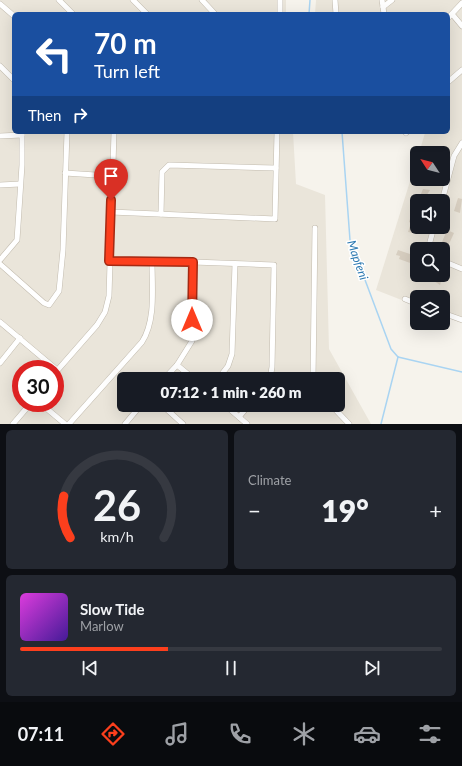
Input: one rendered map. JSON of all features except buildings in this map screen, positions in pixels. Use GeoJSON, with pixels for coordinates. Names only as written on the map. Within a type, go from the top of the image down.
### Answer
{"type":"FeatureCollection","features":[{"type":"Feature","properties":{"kind":"street"},"geometry":{"type":"LineString","coordinates":[[59,0],[71,12]]}},
{"type":"Feature","properties":{"kind":"street"},"geometry":{"type":"LineString","coordinates":[[133,0],[145,12]]}},
{"type":"Feature","properties":{"kind":"street"},"geometry":{"type":"LineString","coordinates":[[202,0],[213,12]]}},
{"type":"Feature","properties":{"kind":"street"},"geometry":{"type":"LineString","coordinates":[[280,0],[280,12]]}},
{"type":"Feature","properties":{"kind":"street"},"geometry":{"type":"LineString","coordinates":[[335,0],[336,12]]}},
{"type":"Feature","properties":{"kind":"street"},"geometry":{"type":"LineString","coordinates":[[382,0],[384,12]]}},
{"type":"Feature","properties":{"kind":"street"},"geometry":{"type":"LineString","coordinates":[[383,8],[392,0]]}},
{"type":"Feature","properties":{"kind":"street"},"geometry":{"type":"LineString","coordinates":[[462,3],[450,16],[462,26]]}},
{"type":"Feature","properties":{"kind":"street"},"geometry":{"type":"LineString","coordinates":[[0,4],[12,14]]}},
{"type":"Feature","properties":{"kind":"street"},"geometry":{"type":"LineString","coordinates":[[0,66],[12,78]]}},
{"type":"Feature","properties":{"kind":"street"},"geometry":{"type":"LineString","coordinates":[[450,80],[462,70]]}},
{"type":"Feature","properties":{"kind":"street"},"geometry":{"type":"LineString","coordinates":[[0,136],[22,134],[17,240],[0,260]]}},
{"type":"Feature","properties":{"kind":"street"},"geometry":{"type":"LineString","coordinates":[[0,264],[44,303],[49,305],[57,296],[59,290],[63,250],[66,134]]}},
{"type":"Feature","properties":{"kind":"street"},"geometry":{"type":"LineString","coordinates":[[64,363],[97,324],[105,312],[108,296],[111,176],[114,134]]}},
{"type":"Feature","properties":{"kind":"street"},"geometry":{"type":"LineString","coordinates":[[111,212],[275,219],[277,134]]}},
{"type":"Feature","properties":{"kind":"street"},"geometry":{"type":"LineString","coordinates":[[444,194],[454,156],[462,143]]}},
{"type":"Feature","properties":{"kind":"street"},"geometry":{"type":"LineString","coordinates":[[161,214],[162,172],[169,165],[276,168]]}},
{"type":"Feature","properties":{"kind":"street"},"geometry":{"type":"LineString","coordinates":[[65,173],[111,176]]}},
{"type":"Feature","properties":{"kind":"street"},"geometry":{"type":"LineString","coordinates":[[0,185],[20,184]]}},
{"type":"Feature","properties":{"kind":"street"},"geometry":{"type":"LineString","coordinates":[[313,372],[316,228]]}},
{"type":"Feature","properties":{"kind":"street"},"geometry":{"type":"LineString","coordinates":[[109,261],[274,265],[271,372]]}},
{"type":"Feature","properties":{"kind":"street"},"geometry":{"type":"LineString","coordinates":[[69,424],[142,342],[147,334],[151,323],[152,262]]}},
{"type":"Feature","properties":{"kind":"street"},"geometry":{"type":"LineString","coordinates":[[170,372],[177,365],[192,341],[193,262]]}},
{"type":"Feature","properties":{"kind":"street"},"geometry":{"type":"LineString","coordinates":[[223,372],[228,366],[232,354],[235,264]]}},
{"type":"Feature","properties":{"kind":"street"},"geometry":{"type":"LineString","coordinates":[[450,264],[462,269]]}},
{"type":"Feature","properties":{"kind":"street"},"geometry":{"type":"LineString","coordinates":[[405,299],[410,301]]}},
{"type":"Feature","properties":{"kind":"street"},"geometry":{"type":"LineString","coordinates":[[450,316],[462,320]]}},
{"type":"Feature","properties":{"kind":"street"},"geometry":{"type":"LineString","coordinates":[[0,322],[43,360]]}},
{"type":"Feature","properties":{"kind":"street"},"geometry":{"type":"LineString","coordinates":[[0,362],[20,338]]}},
{"type":"Feature","properties":{"kind":"street"},"geometry":{"type":"LineString","coordinates":[[177,365],[186,372]]}},
{"type":"Feature","properties":{"kind":"street"},"geometry":{"type":"LineString","coordinates":[[13,424],[23,412]]}},
{"type":"Feature","properties":{"kind":"street"},"geometry":{"type":"LineString","coordinates":[[51,412],[65,424]]}},
{"type":"Feature","properties":{"kind":"street"},"geometry":{"type":"LineString","coordinates":[[125,424],[135,412]]}},
{"type":"Feature","properties":{"kind":"street"},"geometry":{"type":"LineString","coordinates":[[170,412],[183,424]]}},
{"type":"Feature","properties":{"kind":"street"},"geometry":{"type":"LineString","coordinates":[[233,412],[247,424]]}},
{"type":"Feature","properties":{"kind":"street"},"geometry":{"type":"LineString","coordinates":[[239,417],[243,412]]}},
{"type":"Feature","properties":{"kind":"street"},"geometry":{"type":"LineString","coordinates":[[338,412],[349,424]]}},
{"type":"Feature","properties":{"kind":"shaded area"},"geometry":{"type":"Polygon","coordinates":[[[0,0],[286,0],[286,12],[12,12],[12,134],[293,134],[296,184],[325,195],[329,349],[342,372],[117,372],[117,412],[345,412],[345,378],[371,424],[0,424],[0,0]]]}},
{"type":"Feature","properties":{"kind":"shaded area"},"geometry":{"type":"Polygon","coordinates":[[[316,0],[462,0],[462,323],[450,319],[450,290],[410,290],[410,303],[376,290],[410,181],[410,186],[450,186],[450,146],[421,146],[425,134],[450,134],[450,12],[315,12],[316,0]]]}},
{"type":"Feature","properties":{"kind":"waterway","name":"Mapfeni"},"geometry":{"type":"LineString","coordinates":[[309,12],[310,0]]}},
{"type":"Feature","properties":{"kind":"waterway","name":"Mapfeni"},"geometry":{"type":"LineString","coordinates":[[342,134],[350,240],[391,349],[398,357]]}},
{"type":"Feature","properties":{"kind":"waterway"},"geometry":{"type":"LineString","coordinates":[[398,357],[462,372]]}},
{"type":"Feature","properties":{"kind":"waterway"},"geometry":{"type":"LineString","coordinates":[[381,424],[398,357]]}},
{"type":"Feature","properties":{"kind":"route"},"geometry":{"type":"LineString","coordinates":[[111,200],[109,261],[193,262],[192,320]]}}]}
